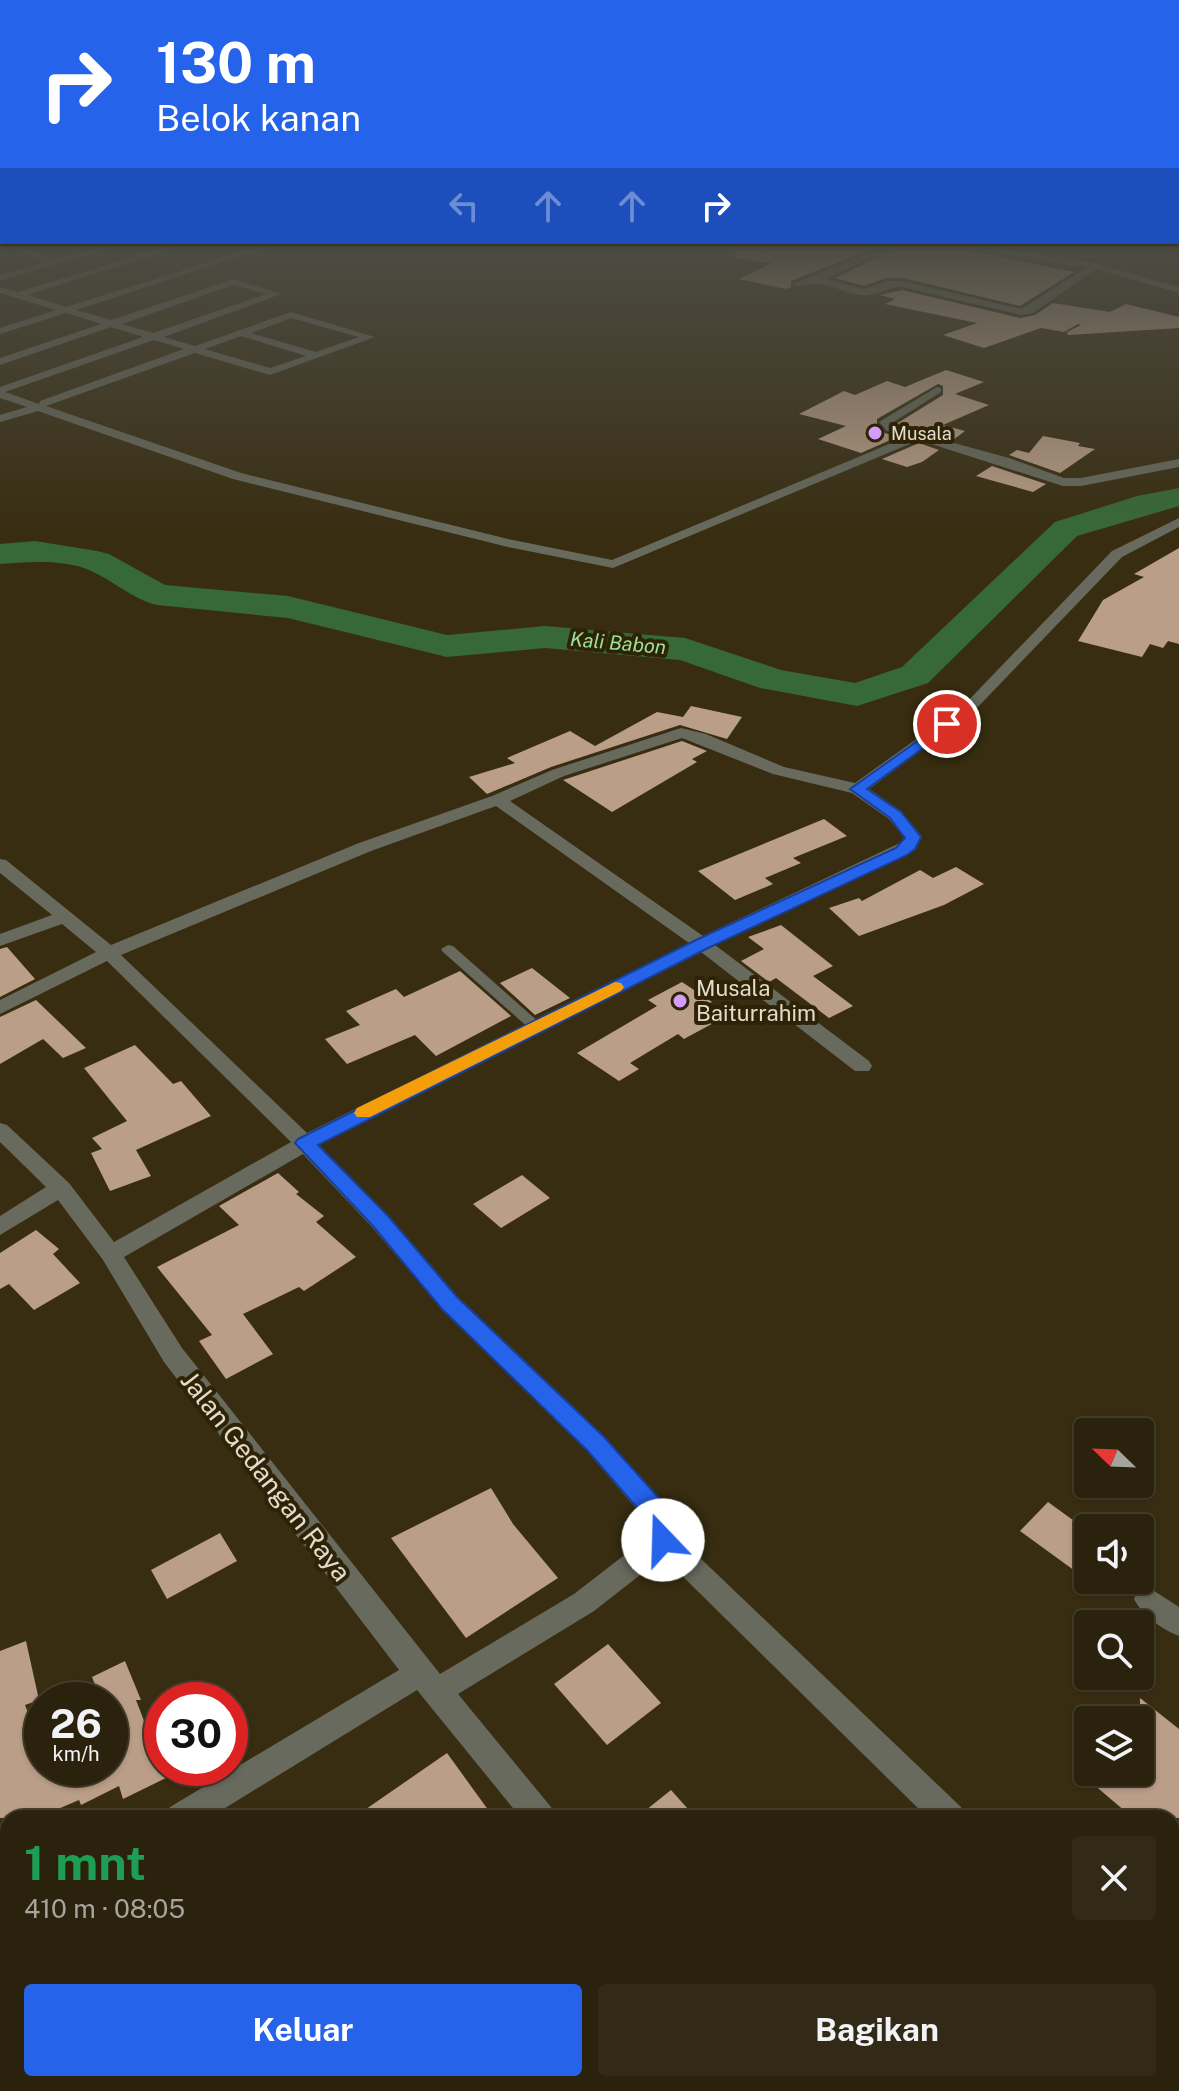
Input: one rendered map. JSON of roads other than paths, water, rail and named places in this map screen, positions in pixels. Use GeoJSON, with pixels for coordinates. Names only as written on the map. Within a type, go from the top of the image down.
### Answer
{"type":"FeatureCollection","features":[{"type":"Feature","properties":{"kind":"street"},"geometry":{"type":"LineString","coordinates":[[0,362],[56,343]]}},
{"type":"Feature","properties":{"kind":"street"},"geometry":{"type":"LineString","coordinates":[[2,391],[137,343]]}},
{"type":"Feature","properties":{"kind":"street"},"geometry":{"type":"LineString","coordinates":[[176,343],[270,372],[355,343]]}},
{"type":"Feature","properties":{"kind":"street"},"geometry":{"type":"LineString","coordinates":[[0,419],[215,343]]}},
{"type":"Feature","properties":{"kind":"street"},"geometry":{"type":"LineString","coordinates":[[273,343],[318,356]]}},
{"type":"Feature","properties":{"kind":"street"},"geometry":{"type":"LineString","coordinates":[[937,390],[885,422],[891,429],[1005,461],[1063,482],[1081,482],[1179,463]]}},
{"type":"Feature","properties":{"kind":"street"},"geometry":{"type":"LineString","coordinates":[[2,391],[237,476],[508,543],[613,564],[918,436]]}},
{"type":"Feature","properties":{"kind":"street"},"geometry":{"type":"LineString","coordinates":[[858,789],[969,708],[1117,554],[1179,522]]}},
{"type":"Feature","properties":{"kind":"street"},"geometry":{"type":"LineString","coordinates":[[1154,533],[1179,542]]}},
{"type":"Feature","properties":{"kind":"street"},"geometry":{"type":"LineString","coordinates":[[0,1008],[109,953],[365,847],[498,800],[558,773],[681,733],[700,737],[779,771],[858,789],[895,815],[913,837],[910,845],[702,944],[305,1143],[111,1254]]}},
{"type":"Feature","properties":{"kind":"street"},"geometry":{"type":"LineString","coordinates":[[498,800],[702,944],[862,1066]]}},
{"type":"Feature","properties":{"kind":"street"},"geometry":{"type":"LineString","coordinates":[[0,864],[109,953],[305,1143],[380,1221],[450,1303],[596,1444],[657,1514],[663,1540],[942,1810]]}},
{"type":"Feature","properties":{"kind":"street"},"geometry":{"type":"LineString","coordinates":[[0,940],[64,917]]}},
{"type":"Feature","properties":{"kind":"street","name":"Jalan Gedangan Raya"},"geometry":{"type":"LineString","coordinates":[[0,1130],[61,1188],[111,1254],[173,1355],[428,1682],[533,1810]]}},
{"type":"Feature","properties":{"kind":"street"},"geometry":{"type":"LineString","coordinates":[[0,1227],[61,1188]]}},
{"type":"Feature","properties":{"kind":"street"},"geometry":{"type":"LineString","coordinates":[[196,1810],[593,1595],[644,1558],[663,1540]]}},
{"type":"Feature","properties":{"kind":"street"},"geometry":{"type":"LineString","coordinates":[[1148,1599],[1179,1624]]}},
{"type":"Feature","properties":{"kind":"lane"},"geometry":{"type":"LineString","coordinates":[[448,949],[536,1027]]}},
{"type":"Feature","properties":{"kind":"waterway","name":"Kali Babon"},"geometry":{"type":"LineString","coordinates":[[0,554],[35,551],[97,561],[157,595],[288,607],[447,646],[545,637],[685,649],[773,680],[857,695],[915,675],[1066,529],[1148,503],[1179,497]]}},
{"type":"Feature","properties":{"kind":"place","name":"Musala"},"geometry":{"type":"Point","coordinates":[875,433]}},
{"type":"Feature","properties":{"kind":"place","name":"Musala Baiturrahim"},"geometry":{"type":"Point","coordinates":[680,1001]}}]}
